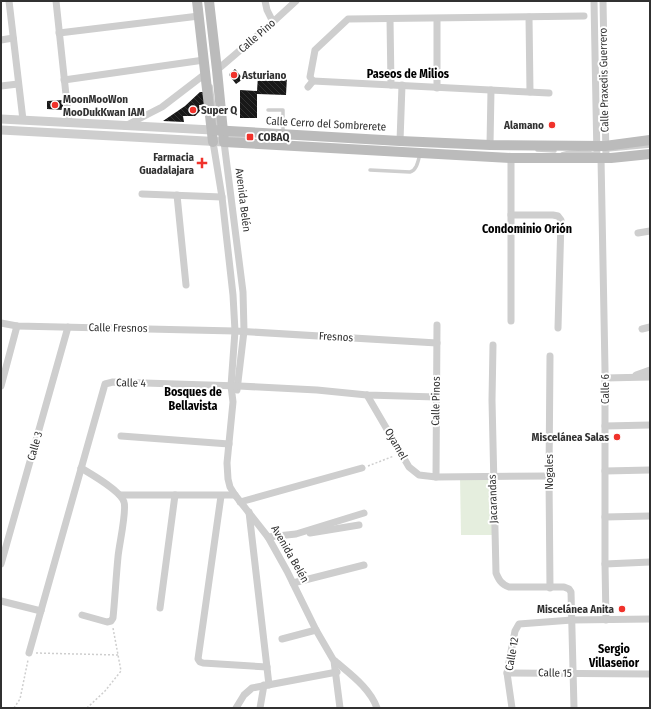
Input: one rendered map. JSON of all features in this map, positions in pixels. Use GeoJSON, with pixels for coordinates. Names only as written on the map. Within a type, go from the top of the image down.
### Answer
{"type":"FeatureCollection","features":[{"type":"Feature","properties":{"kind":"main road","name":"Avenida Belén"},"geometry":{"type":"LineString","coordinates":[[197,1],[206,74],[219,135]]}},
{"type":"Feature","properties":{"kind":"main road","name":"Avenida Belén"},"geometry":{"type":"LineString","coordinates":[[209,1],[217,70],[219,135]]}},
{"type":"Feature","properties":{"kind":"main road","name":"Calle Cerro del Sombrerete"},"geometry":{"type":"LineString","coordinates":[[219,135],[400,141],[490,145],[601,153],[650,154]]}},
{"type":"Feature","properties":{"kind":"main road","name":"Calle Cerro del Sombrerete"},"geometry":{"type":"LineString","coordinates":[[219,135],[420,153],[511,158],[601,153],[650,140]]}},
{"type":"Feature","properties":{"kind":"street"},"geometry":{"type":"LineString","coordinates":[[9,1],[23,120]]}},
{"type":"Feature","properties":{"kind":"street"},"geometry":{"type":"LineString","coordinates":[[56,1],[69,123]]}},
{"type":"Feature","properties":{"kind":"street"},"geometry":{"type":"LineString","coordinates":[[265,1],[266,10],[273,22]]}},
{"type":"Feature","properties":{"kind":"street","name":"Calle Pino"},"geometry":{"type":"LineString","coordinates":[[217,70],[296,1]]}},
{"type":"Feature","properties":{"kind":"street","name":"Calle Praxedis Guerrero"},"geometry":{"type":"LineString","coordinates":[[594,1],[601,153]]}},
{"type":"Feature","properties":{"kind":"street","name":"Calle Praxedis Guerrero"},"geometry":{"type":"LineString","coordinates":[[601,153],[603,1]]}},
{"type":"Feature","properties":{"kind":"street"},"geometry":{"type":"LineString","coordinates":[[59,33],[199,16]]}},
{"type":"Feature","properties":{"kind":"street"},"geometry":{"type":"LineString","coordinates":[[549,93],[402,85],[310,84],[310,77],[315,50],[344,21],[352,18],[584,16]]}},
{"type":"Feature","properties":{"kind":"street"},"geometry":{"type":"LineString","coordinates":[[529,17],[530,92]]}},
{"type":"Feature","properties":{"kind":"street"},"geometry":{"type":"LineString","coordinates":[[390,18],[391,85]]}},
{"type":"Feature","properties":{"kind":"street"},"geometry":{"type":"LineString","coordinates":[[437,18],[437,88]]}},
{"type":"Feature","properties":{"kind":"street"},"geometry":{"type":"LineString","coordinates":[[1,40],[13,38]]}},
{"type":"Feature","properties":{"kind":"street"},"geometry":{"type":"LineString","coordinates":[[64,80],[204,60]]}},
{"type":"Feature","properties":{"kind":"street"},"geometry":{"type":"LineString","coordinates":[[125,126],[162,107],[206,74]]}},
{"type":"Feature","properties":{"kind":"street"},"geometry":{"type":"LineString","coordinates":[[1,86],[18,84]]}},
{"type":"Feature","properties":{"kind":"street"},"geometry":{"type":"LineString","coordinates":[[400,141],[402,85]]}},
{"type":"Feature","properties":{"kind":"street"},"geometry":{"type":"LineString","coordinates":[[490,145],[491,90]]}},
{"type":"Feature","properties":{"kind":"street","name":"Calle Cerro del Sombrerete"},"geometry":{"type":"LineString","coordinates":[[1,119],[125,126],[219,135]]}},
{"type":"Feature","properties":{"kind":"street","name":"Calle Cerro del Sombrerete"},"geometry":{"type":"LineString","coordinates":[[1,130],[219,135]]}},
{"type":"Feature","properties":{"kind":"street","name":"Avenida Belén"},"geometry":{"type":"LineString","coordinates":[[219,135],[222,197],[234,295],[235,386]]}},
{"type":"Feature","properties":{"kind":"street","name":"Avenida Belén"},"geometry":{"type":"LineString","coordinates":[[219,135],[243,292],[244,331],[235,386],[228,444],[228,479],[235,496],[268,537],[316,630],[334,661],[337,672],[340,708]]}},
{"type":"Feature","properties":{"kind":"street","name":"Calle 6"},"geometry":{"type":"LineString","coordinates":[[601,153],[605,378],[606,620]]}},
{"type":"Feature","properties":{"kind":"street"},"geometry":{"type":"LineString","coordinates":[[511,158],[511,321]]}},
{"type":"Feature","properties":{"kind":"street"},"geometry":{"type":"LineString","coordinates":[[142,194],[222,197]]}},
{"type":"Feature","properties":{"kind":"street"},"geometry":{"type":"LineString","coordinates":[[177,195],[186,285]]}},
{"type":"Feature","properties":{"kind":"street"},"geometry":{"type":"LineString","coordinates":[[511,215],[553,215],[558,216],[561,220],[558,328]]}},
{"type":"Feature","properties":{"kind":"street"},"geometry":{"type":"LineString","coordinates":[[638,233],[650,231]]}},
{"type":"Feature","properties":{"kind":"street","name":"Calle Fresnos"},"geometry":{"type":"LineString","coordinates":[[1,323],[17,326],[235,331]]}},
{"type":"Feature","properties":{"kind":"street","name":"Calle Pinos"},"geometry":{"type":"LineString","coordinates":[[436,477],[437,325]]}},
{"type":"Feature","properties":{"kind":"street"},"geometry":{"type":"LineString","coordinates":[[1,386],[17,326]]}},
{"type":"Feature","properties":{"kind":"street","name":"Calle 3"},"geometry":{"type":"LineString","coordinates":[[1,564],[68,327]]}},
{"type":"Feature","properties":{"kind":"street"},"geometry":{"type":"LineString","coordinates":[[642,329],[650,327]]}},
{"type":"Feature","properties":{"kind":"street","name":"Fresnos"},"geometry":{"type":"LineString","coordinates":[[235,331],[437,343]]}},
{"type":"Feature","properties":{"kind":"street","name":"Jacarandas"},"geometry":{"type":"LineString","coordinates":[[492,345],[493,477],[496,573],[498,580],[509,587],[564,587],[569,589],[571,592],[572,620]]}},
{"type":"Feature","properties":{"kind":"street","name":"Nogales"},"geometry":{"type":"LineString","coordinates":[[550,356],[550,588]]}},
{"type":"Feature","properties":{"kind":"street"},"geometry":{"type":"LineString","coordinates":[[628,377],[650,370]]}},
{"type":"Feature","properties":{"kind":"street"},"geometry":{"type":"LineString","coordinates":[[605,378],[650,377]]}},
{"type":"Feature","properties":{"kind":"street","name":"Calle 4"},"geometry":{"type":"LineString","coordinates":[[29,653],[105,384],[113,382],[235,386],[317,390],[367,395],[436,397]]}},
{"type":"Feature","properties":{"kind":"street","name":"Oyamel"},"geometry":{"type":"LineString","coordinates":[[367,395],[409,467],[419,475],[436,477],[549,476]]}},
{"type":"Feature","properties":{"kind":"street"},"geometry":{"type":"LineString","coordinates":[[605,426],[650,425]]}},
{"type":"Feature","properties":{"kind":"street"},"geometry":{"type":"LineString","coordinates":[[121,436],[228,444]]}},
{"type":"Feature","properties":{"kind":"street"},"geometry":{"type":"LineString","coordinates":[[81,468],[105,483],[120,496],[124,502],[113,618],[111,621],[107,622],[82,615]]}},
{"type":"Feature","properties":{"kind":"street"},"geometry":{"type":"LineString","coordinates":[[240,502],[362,468]]}},
{"type":"Feature","properties":{"kind":"street"},"geometry":{"type":"LineString","coordinates":[[605,471],[650,470]]}},
{"type":"Feature","properties":{"kind":"street"},"geometry":{"type":"LineString","coordinates":[[160,608],[175,495]]}},
{"type":"Feature","properties":{"kind":"street"},"geometry":{"type":"LineString","coordinates":[[120,496],[235,496]]}},
{"type":"Feature","properties":{"kind":"street"},"geometry":{"type":"LineString","coordinates":[[221,496],[198,659],[203,663],[267,667]]}},
{"type":"Feature","properties":{"kind":"street"},"geometry":{"type":"LineString","coordinates":[[249,512],[267,667],[266,685],[260,708]]}},
{"type":"Feature","properties":{"kind":"street"},"geometry":{"type":"LineString","coordinates":[[296,534],[364,513]]}},
{"type":"Feature","properties":{"kind":"street"},"geometry":{"type":"LineString","coordinates":[[605,517],[650,516]]}},
{"type":"Feature","properties":{"kind":"street"},"geometry":{"type":"LineString","coordinates":[[268,537],[322,532],[358,525]]}},
{"type":"Feature","properties":{"kind":"street"},"geometry":{"type":"LineString","coordinates":[[605,564],[650,562]]}},
{"type":"Feature","properties":{"kind":"street"},"geometry":{"type":"LineString","coordinates":[[293,583],[364,565]]}},
{"type":"Feature","properties":{"kind":"street"},"geometry":{"type":"LineString","coordinates":[[1,602],[41,611]]}},
{"type":"Feature","properties":{"kind":"street"},"geometry":{"type":"LineString","coordinates":[[574,708],[572,620],[650,619]]}},
{"type":"Feature","properties":{"kind":"street","name":"Calle 12"},"geometry":{"type":"LineString","coordinates":[[512,708],[507,673],[516,631],[519,624],[572,620]]}},
{"type":"Feature","properties":{"kind":"street"},"geometry":{"type":"LineString","coordinates":[[282,639],[316,630]]}},
{"type":"Feature","properties":{"kind":"street"},"geometry":{"type":"LineString","coordinates":[[334,661],[356,679],[369,694],[377,708]]}},
{"type":"Feature","properties":{"kind":"street"},"geometry":{"type":"LineString","coordinates":[[236,708],[247,691],[252,688],[337,672]]}},
{"type":"Feature","properties":{"kind":"street","name":"Calle 15"},"geometry":{"type":"LineString","coordinates":[[507,673],[650,674]]}},
{"type":"Feature","properties":{"kind":"lane"},"geometry":{"type":"LineString","coordinates":[[201,1],[219,135]]}},
{"type":"Feature","properties":{"kind":"lane"},"geometry":{"type":"LineString","coordinates":[[204,1],[219,135]]}},
{"type":"Feature","properties":{"kind":"lane"},"geometry":{"type":"LineString","coordinates":[[268,110],[283,110],[284,136],[513,150],[620,153],[650,149]]}},
{"type":"Feature","properties":{"kind":"lane"},"geometry":{"type":"LineString","coordinates":[[219,135],[257,138]]}},
{"type":"Feature","properties":{"kind":"lane"},"geometry":{"type":"LineString","coordinates":[[219,135],[511,154],[561,155],[579,152],[601,153],[650,146]]}},
{"type":"Feature","properties":{"kind":"lane"},"geometry":{"type":"LineString","coordinates":[[370,170],[413,171],[420,153]]}},
{"type":"Feature","properties":{"kind":"path"},"geometry":{"type":"LineString","coordinates":[[362,468],[401,453]]}},
{"type":"Feature","properties":{"kind":"path"},"geometry":{"type":"LineString","coordinates":[[87,708],[105,691],[121,671],[111,621]]}},
{"type":"Feature","properties":{"kind":"path"},"geometry":{"type":"LineString","coordinates":[[14,708],[20,699],[29,653],[118,655]]}},
{"type":"Feature","properties":{"kind":"green space"},"geometry":{"type":"Polygon","coordinates":[[[460,476],[492,476],[493,535],[461,535],[460,476]]]}},
{"type":"Feature","properties":{"kind":"building"},"geometry":{"type":"Polygon","coordinates":[[[235,69],[243,79],[236,84],[229,75],[235,69]]]}},
{"type":"Feature","properties":{"kind":"building"},"geometry":{"type":"Polygon","coordinates":[[[258,76],[287,77],[286,95],[257,94],[257,118],[240,118],[240,90],[257,91],[258,76]]]}},
{"type":"Feature","properties":{"kind":"building"},"geometry":{"type":"Polygon","coordinates":[[[200,92],[204,92],[205,105],[199,105],[200,111],[195,116],[183,116],[184,122],[163,121],[185,106],[200,92]]]}},
{"type":"Feature","properties":{"kind":"building","name":"MoonMooWon MooDukKwan IAM"},"geometry":{"type":"Polygon","coordinates":[[[63,100],[63,110],[47,109],[47,101],[63,100]]]}},
{"type":"Feature","properties":{"kind":"place","name":"Asturiano"},"geometry":{"type":"Point","coordinates":[234,75]}},
{"type":"Feature","properties":{"kind":"place","name":"MoonMooWon MooDukKwan IAM"},"geometry":{"type":"Point","coordinates":[55,105]}},
{"type":"Feature","properties":{"kind":"place","name":"Super Q"},"geometry":{"type":"Point","coordinates":[193,110]}},
{"type":"Feature","properties":{"kind":"place","name":"Alamano"},"geometry":{"type":"Point","coordinates":[552,125]}},
{"type":"Feature","properties":{"kind":"place","name":"COBAQ"},"geometry":{"type":"Point","coordinates":[250,137]}},
{"type":"Feature","properties":{"kind":"place","name":"Farmacia Guadalajara"},"geometry":{"type":"Point","coordinates":[202,163]}},
{"type":"Feature","properties":{"kind":"place","name":"Miscelánea Salas"},"geometry":{"type":"Point","coordinates":[617,437]}},
{"type":"Feature","properties":{"kind":"place","name":"Miscelánea Anita"},"geometry":{"type":"Point","coordinates":[622,609]}},
{"type":"Feature","properties":{"kind":"district","name":"Paseos de Milios"},"geometry":{"type":"Point","coordinates":[408,74]}},
{"type":"Feature","properties":{"kind":"district","name":"Condominio Orión"},"geometry":{"type":"Point","coordinates":[527,229]}},
{"type":"Feature","properties":{"kind":"district","name":"Bosques de Bellavista"},"geometry":{"type":"Point","coordinates":[193,399]}},
{"type":"Feature","properties":{"kind":"district","name":"Sergio Villaseñor"},"geometry":{"type":"Point","coordinates":[614,656]}}]}
